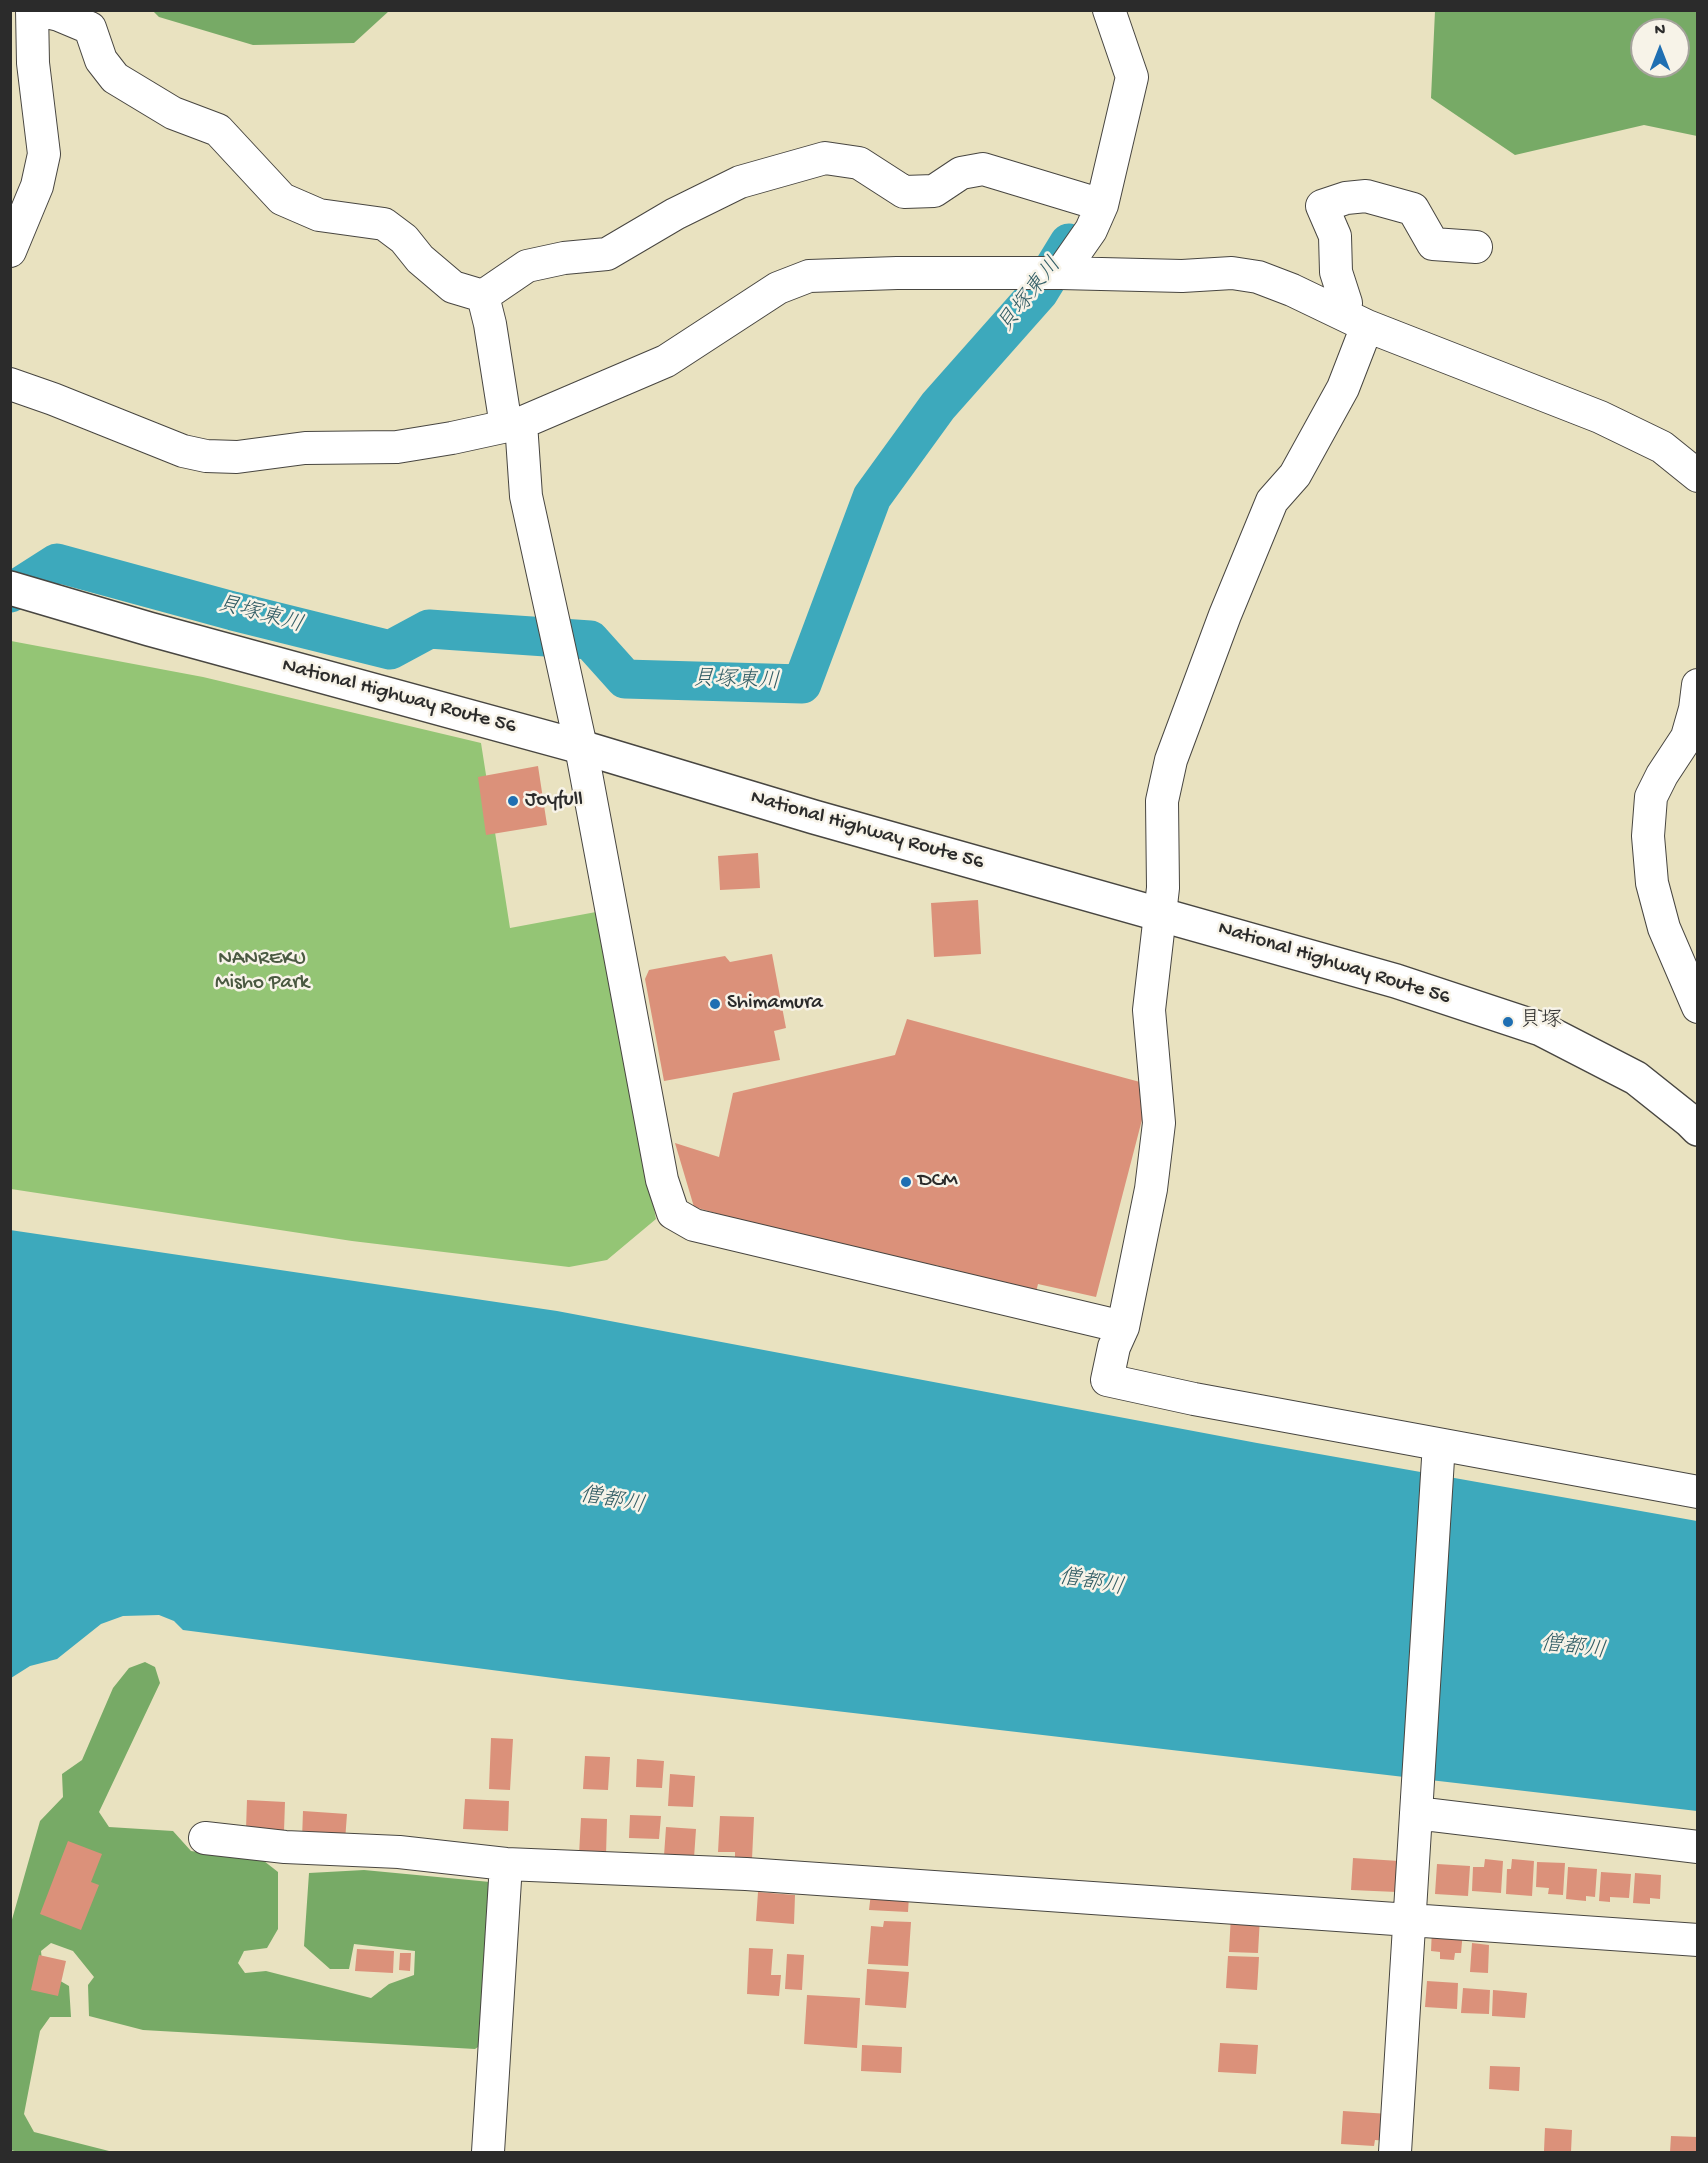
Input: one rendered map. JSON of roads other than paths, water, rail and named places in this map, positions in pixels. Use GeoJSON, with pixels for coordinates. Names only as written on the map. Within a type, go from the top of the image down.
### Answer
{"type":"FeatureCollection","features":[{"type":"Feature","properties":{"kind":"highway","name":"National Highway Route 56"},"geometry":{"type":"LineString","coordinates":[[10,588],[149,629],[581,747],[814,817],[1396,981],[1541,1029],[1636,1078],[1690,1120],[1698,1129]]}},
{"type":"Feature","properties":{"kind":"street"},"geometry":{"type":"LineString","coordinates":[[10,251],[36,186],[44,154],[33,63],[32,10]]}},
{"type":"Feature","properties":{"kind":"street"},"geometry":{"type":"LineString","coordinates":[[38,10],[59,15],[90,28],[101,60],[115,78],[173,113],[218,130],[282,199],[319,215],[384,224],[404,239],[420,259],[453,287],[483,296]]}},
{"type":"Feature","properties":{"kind":"street"},"geometry":{"type":"LineString","coordinates":[[1061,273],[1090,230],[1102,205],[1132,77],[1109,10]]}},
{"type":"Feature","properties":{"kind":"street"},"geometry":{"type":"LineString","coordinates":[[483,296],[527,266],[564,258],[607,254],[675,214],[740,182],[825,158],[859,163],[904,192],[934,191],[961,172],[983,169],[1102,205]]}},
{"type":"Feature","properties":{"kind":"street"},"geometry":{"type":"LineString","coordinates":[[1476,247],[1434,244],[1413,208],[1366,196],[1346,198],[1322,206],[1335,236],[1336,272],[1346,303],[1355,320],[1343,388],[1295,475],[1272,501],[1225,615],[1171,760],[1162,801],[1163,888],[1149,1010],[1159,1123],[1151,1189],[1123,1328],[1114,1347],[1107,1380],[1439,1452],[1690,1488]]}},
{"type":"Feature","properties":{"kind":"street"},"geometry":{"type":"LineString","coordinates":[[10,384],[183,451],[206,456],[237,457],[305,448],[397,447],[513,425],[666,361],[778,288],[809,276],[897,273],[1061,273],[1182,276],[1232,273],[1258,278],[1292,290],[1355,320],[1600,417],[1662,447],[1698,476]]}},
{"type":"Feature","properties":{"kind":"street"},"geometry":{"type":"LineString","coordinates":[[483,296],[513,425],[526,496],[581,747],[662,1180],[673,1213],[694,1225],[1123,1328]]}},
{"type":"Feature","properties":{"kind":"street"},"geometry":{"type":"LineString","coordinates":[[1698,685],[1695,709],[1687,737],[1662,775],[1651,797],[1647,836],[1652,883],[1664,928],[1698,1008]]}},
{"type":"Feature","properties":{"kind":"street"},"geometry":{"type":"LineString","coordinates":[[1395,2152],[1439,1452]]}},
{"type":"Feature","properties":{"kind":"street"},"geometry":{"type":"LineString","coordinates":[[1417,1806],[1698,1847]]}},
{"type":"Feature","properties":{"kind":"street"},"geometry":{"type":"LineString","coordinates":[[205,1838],[285,1847],[399,1852],[506,1864],[746,1874],[1698,1940]]}},
{"type":"Feature","properties":{"kind":"street"},"geometry":{"type":"LineString","coordinates":[[488,2152],[506,1864]]}},
{"type":"Feature","properties":{"kind":"water","name":"僧都川"},"geometry":{"type":"Polygon","coordinates":[[[10,1230],[557,1311],[1257,1443],[1697,1521],[1697,1811],[569,1680],[183,1630],[174,1621],[159,1615],[123,1616],[101,1624],[57,1659],[30,1666],[11,1678],[10,1230]]]}},
{"type":"Feature","properties":{"kind":"waterway","name":"貝塚東川"},"geometry":{"type":"LineString","coordinates":[[10,593],[57,563],[233,611],[390,650],[429,629],[590,640],[625,679],[802,684],[872,497],[938,406],[1039,292],[1069,243]]}},
{"type":"Feature","properties":{"kind":"place","name":"Joyfull"},"geometry":{"type":"Point","coordinates":[513,801]}},
{"type":"Feature","properties":{"kind":"place","name":"Shimamura"},"geometry":{"type":"Point","coordinates":[715,1004]}},
{"type":"Feature","properties":{"kind":"place","name":"貝塚"},"geometry":{"type":"Point","coordinates":[1508,1022]}},
{"type":"Feature","properties":{"kind":"place","name":"DCM"},"geometry":{"type":"Point","coordinates":[906,1182]}},
{"type":"Feature","properties":{"kind":"park label","name":"NANREKU Misho Park"},"geometry":{"type":"Point","coordinates":[262,972]}}]}
